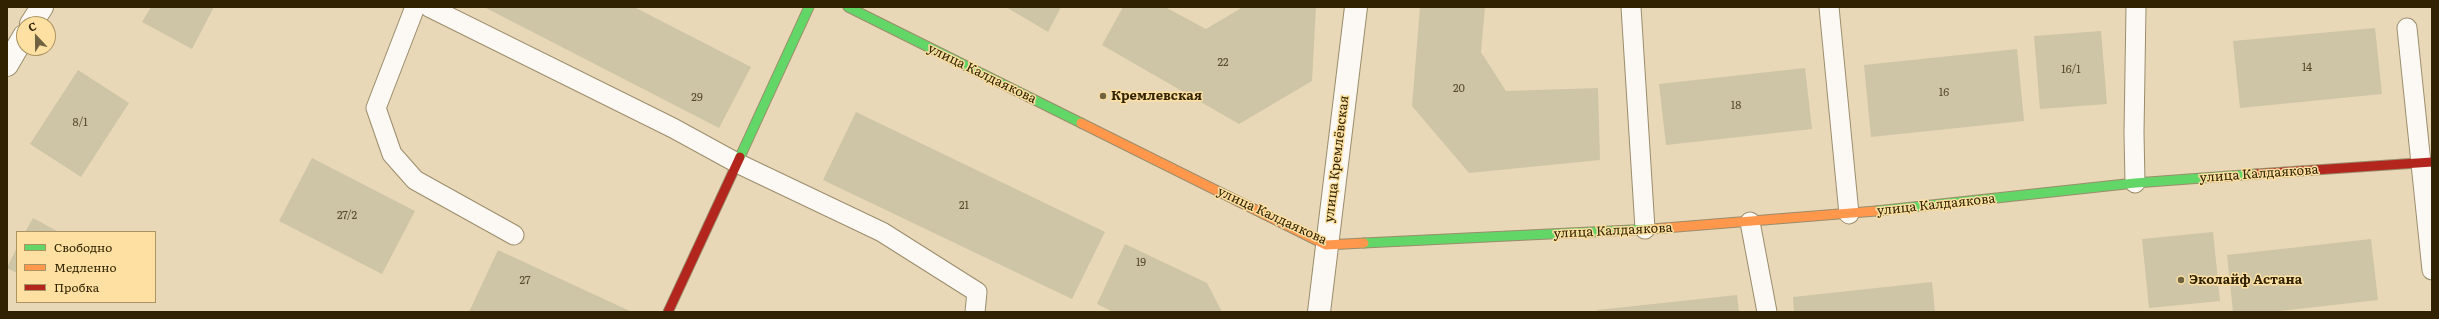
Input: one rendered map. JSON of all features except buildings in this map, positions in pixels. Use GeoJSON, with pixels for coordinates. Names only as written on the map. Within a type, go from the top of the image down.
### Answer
{"type":"FeatureCollection","features":[{"type":"Feature","properties":{"kind":"street"},"geometry":{"type":"LineString","coordinates":[[36,16],[42,7]]}},
{"type":"Feature","properties":{"kind":"street"},"geometry":{"type":"LineString","coordinates":[[668,312],[809,7]]}},
{"type":"Feature","properties":{"kind":"street","name":"улица Калдаякова"},"geometry":{"type":"LineString","coordinates":[[848,7],[1326,245],[1645,229],[1750,222],[1849,214],[2135,183],[2427,162]]}},
{"type":"Feature","properties":{"kind":"street","name":"улица Кремлёвская"},"geometry":{"type":"LineString","coordinates":[[1319,312],[1356,7]]}},
{"type":"Feature","properties":{"kind":"street"},"geometry":{"type":"LineString","coordinates":[[7,65],[16,50]]}},
{"type":"Feature","properties":{"kind":"lane"},"geometry":{"type":"LineString","coordinates":[[415,7],[376,108],[392,154],[415,180],[514,235]]}},
{"type":"Feature","properties":{"kind":"lane"},"geometry":{"type":"LineString","coordinates":[[429,7],[673,128],[737,163],[882,232],[977,292],[975,312]]}},
{"type":"Feature","properties":{"kind":"lane"},"geometry":{"type":"LineString","coordinates":[[1631,7],[1645,229]]}},
{"type":"Feature","properties":{"kind":"lane"},"geometry":{"type":"LineString","coordinates":[[1829,7],[1849,214]]}},
{"type":"Feature","properties":{"kind":"lane"},"geometry":{"type":"LineString","coordinates":[[2135,183],[2134,133],[2136,7]]}},
{"type":"Feature","properties":{"kind":"lane"},"geometry":{"type":"LineString","coordinates":[[2407,28],[2427,162],[2432,270]]}},
{"type":"Feature","properties":{"kind":"lane"},"geometry":{"type":"LineString","coordinates":[[1750,222],[1767,312]]}},
{"type":"Feature","properties":{"kind":"traffic: fast"},"geometry":{"type":"LineString","coordinates":[[740,157],[809,7]]}},
{"type":"Feature","properties":{"kind":"traffic: fast"},"geometry":{"type":"LineString","coordinates":[[848,7],[1081,123]]}},
{"type":"Feature","properties":{"kind":"traffic: fast"},"geometry":{"type":"LineString","coordinates":[[1876,211],[2135,183],[2256,174]]}},
{"type":"Feature","properties":{"kind":"traffic: fast"},"geometry":{"type":"LineString","coordinates":[[1364,243],[1652,229]]}},
{"type":"Feature","properties":{"kind":"traffic: slow"},"geometry":{"type":"LineString","coordinates":[[1081,123],[1326,245],[1364,243]]}},
{"type":"Feature","properties":{"kind":"traffic: slow"},"geometry":{"type":"LineString","coordinates":[[1652,229],[1876,211]]}},
{"type":"Feature","properties":{"kind":"traffic: jam"},"geometry":{"type":"LineString","coordinates":[[668,312],[740,157]]}},
{"type":"Feature","properties":{"kind":"traffic: jam"},"geometry":{"type":"LineString","coordinates":[[2256,174],[2432,162]]}},
{"type":"Feature","properties":{"kind":"place","name":"Кремлевская"},"geometry":{"type":"Point","coordinates":[1103,96]}},
{"type":"Feature","properties":{"kind":"place","name":"Эколайф Астана"},"geometry":{"type":"Point","coordinates":[2181,280]}}]}
